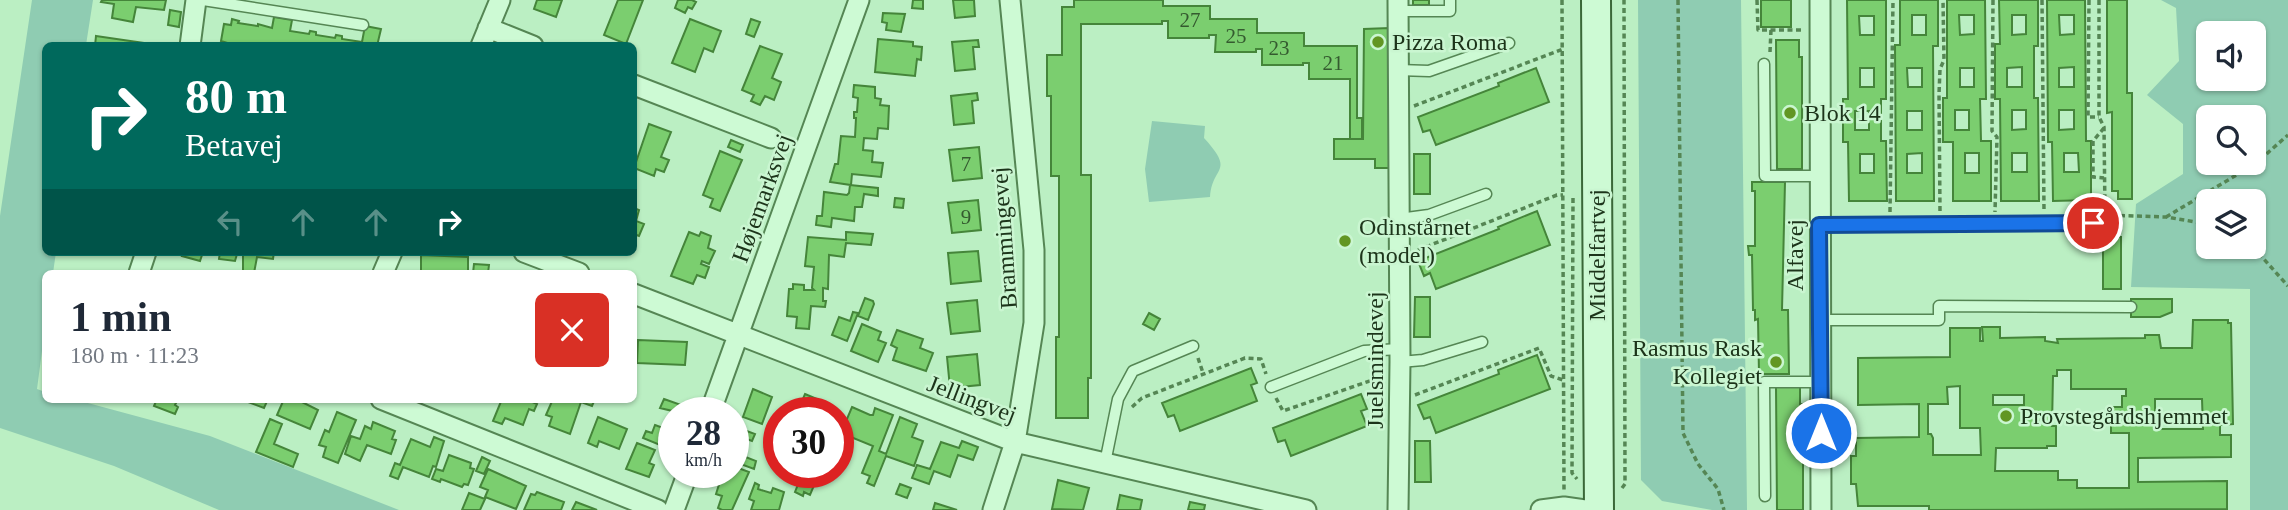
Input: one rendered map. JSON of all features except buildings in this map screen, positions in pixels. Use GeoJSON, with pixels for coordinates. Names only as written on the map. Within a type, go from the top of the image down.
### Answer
{"type":"FeatureCollection","features":[{"type":"Feature","properties":{"kind":"main road","name":"Middelfartvej"},"geometry":{"type":"LineString","coordinates":[[1596,0],[1608,501]]}},
{"type":"Feature","properties":{"kind":"street"},"geometry":{"type":"LineString","coordinates":[[191,42],[196,0]]}},
{"type":"Feature","properties":{"kind":"street"},"geometry":{"type":"LineString","coordinates":[[500,0],[484,37],[511,42]]}},
{"type":"Feature","properties":{"kind":"street","name":"Højemarksvej"},"geometry":{"type":"LineString","coordinates":[[716,397],[859,0]]}},
{"type":"Feature","properties":{"kind":"street","name":"Brammingevej"},"geometry":{"type":"LineString","coordinates":[[993,510],[1015,442],[1034,323],[1034,250],[1010,0]]}},
{"type":"Feature","properties":{"kind":"street","name":"Alfavej"},"geometry":{"type":"LineString","coordinates":[[1820,0],[1821,510]]}},
{"type":"Feature","properties":{"kind":"street","name":"Juelsmindevej"},"geometry":{"type":"LineString","coordinates":[[1398,6],[1398,510]]}},
{"type":"Feature","properties":{"kind":"street"},"geometry":{"type":"LineString","coordinates":[[637,86],[771,138]]}},
{"type":"Feature","properties":{"kind":"street"},"geometry":{"type":"LineString","coordinates":[[534,256],[571,270]]}},
{"type":"Feature","properties":{"kind":"street","name":"Jellingvej"},"geometry":{"type":"LineString","coordinates":[[637,295],[1015,442],[1306,510]]}},
{"type":"Feature","properties":{"kind":"street"},"geometry":{"type":"LineString","coordinates":[[391,403],[658,510]]}},
{"type":"Feature","properties":{"kind":"street"},"geometry":{"type":"LineString","coordinates":[[674,510],[682,488]]}},
{"type":"Feature","properties":{"kind":"street"},"geometry":{"type":"LineString","coordinates":[[1541,510],[1564,507],[1585,510]]}},
{"type":"Feature","properties":{"kind":"lane"},"geometry":{"type":"LineString","coordinates":[[203,0],[363,25]]}},
{"type":"Feature","properties":{"kind":"lane"},"geometry":{"type":"LineString","coordinates":[[1398,6],[1450,11],[1450,0]]}},
{"type":"Feature","properties":{"kind":"lane"},"geometry":{"type":"LineString","coordinates":[[1398,70],[1430,71],[1509,43]]}},
{"type":"Feature","properties":{"kind":"lane"},"geometry":{"type":"LineString","coordinates":[[1764,64],[1765,176],[1819,176]]}},
{"type":"Feature","properties":{"kind":"lane"},"geometry":{"type":"LineString","coordinates":[[1399,219],[1429,215],[1486,194]]}},
{"type":"Feature","properties":{"kind":"lane"},"geometry":{"type":"LineString","coordinates":[[1819,225],[2093,223]]}},
{"type":"Feature","properties":{"kind":"lane"},"geometry":{"type":"LineString","coordinates":[[1820,320],[1939,320],[1939,306],[2131,307]]}},
{"type":"Feature","properties":{"kind":"lane"},"geometry":{"type":"LineString","coordinates":[[1270,387],[1364,351],[1400,360],[1423,360],[1482,342]]}},
{"type":"Feature","properties":{"kind":"lane"},"geometry":{"type":"LineString","coordinates":[[1105,463],[1118,399],[1132,371],[1193,346]]}},
{"type":"Feature","properties":{"kind":"lane"},"geometry":{"type":"LineString","coordinates":[[1765,496],[1764,382],[1820,382]]}},
{"type":"Feature","properties":{"kind":"path"},"geometry":{"type":"LineString","coordinates":[[1562,0],[1564,507]]}},
{"type":"Feature","properties":{"kind":"path"},"geometry":{"type":"LineString","coordinates":[[1608,501],[1625,484],[1623,0]]}},
{"type":"Feature","properties":{"kind":"path"},"geometry":{"type":"LineString","coordinates":[[1678,0],[1684,433],[1698,464],[1718,489],[1724,510]]}},
{"type":"Feature","properties":{"kind":"path"},"geometry":{"type":"LineString","coordinates":[[1757,0],[1758,30],[1820,29]]}},
{"type":"Feature","properties":{"kind":"path"},"geometry":{"type":"LineString","coordinates":[[1890,225],[1893,0]]}},
{"type":"Feature","properties":{"kind":"path"},"geometry":{"type":"LineString","coordinates":[[1940,225],[1939,94],[1940,69],[1944,60],[1943,0]]}},
{"type":"Feature","properties":{"kind":"path"},"geometry":{"type":"LineString","coordinates":[[1993,0],[1992,131],[1997,137],[1995,224]]}},
{"type":"Feature","properties":{"kind":"path"},"geometry":{"type":"LineString","coordinates":[[2042,0],[2044,224]]}},
{"type":"Feature","properties":{"kind":"path"},"geometry":{"type":"LineString","coordinates":[[2088,0],[2088,117],[2099,117]]}},
{"type":"Feature","properties":{"kind":"path"},"geometry":{"type":"LineString","coordinates":[[2099,0],[2099,117],[2104,127],[2105,214]]}},
{"type":"Feature","properties":{"kind":"path"},"geometry":{"type":"LineString","coordinates":[[1398,109],[1411,107],[1563,49]]}},
{"type":"Feature","properties":{"kind":"path"},"geometry":{"type":"LineString","coordinates":[[2104,127],[2093,141],[2093,177],[2104,177]]}},
{"type":"Feature","properties":{"kind":"path"},"geometry":{"type":"LineString","coordinates":[[2166,217],[2255,164],[2288,135]]}},
{"type":"Feature","properties":{"kind":"path"},"geometry":{"type":"LineString","coordinates":[[1399,255],[1563,195]]}},
{"type":"Feature","properties":{"kind":"path"},"geometry":{"type":"LineString","coordinates":[[2093,223],[2105,214],[2166,217],[2196,222]]}},
{"type":"Feature","properties":{"kind":"path"},"geometry":{"type":"LineString","coordinates":[[2264,259],[2288,286]]}},
{"type":"Feature","properties":{"kind":"path"},"geometry":{"type":"LineString","coordinates":[[1400,398],[1417,395],[1539,348],[1551,376],[1563,380]]}},
{"type":"Feature","properties":{"kind":"path"},"geometry":{"type":"LineString","coordinates":[[1129,418],[1132,406],[1142,398],[1245,358],[1261,359],[1270,387],[1283,411],[1400,360]]}},
{"type":"Feature","properties":{"kind":"green space"},"geometry":{"type":"Polygon","coordinates":[[[32,0],[93,0],[86,42],[42,42],[42,256],[55,256],[53,270],[42,270],[42,351],[37,389],[42,391],[42,403],[88,403],[210,436],[399,510],[219,510],[114,466],[0,428],[0,216],[32,0]]]}},
{"type":"Feature","properties":{"kind":"green space"},"geometry":{"type":"Polygon","coordinates":[[[1638,0],[1741,0],[1747,510],[1712,510],[1662,501],[1641,480],[1638,0]]]}},
{"type":"Feature","properties":{"kind":"green space"},"geometry":{"type":"Polygon","coordinates":[[[2161,0],[2288,0],[2288,510],[2250,510],[2250,289],[2131,287],[2136,204],[2183,174],[2183,124],[2147,95],[2179,61],[2176,8],[2161,0]]]}},
{"type":"Feature","properties":{"kind":"green space"},"geometry":{"type":"Polygon","coordinates":[[[1152,121],[1205,126],[1204,138],[1219,157],[1220,164],[1210,197],[1149,202],[1145,169],[1152,121]]]}},
{"type":"Feature","properties":{"kind":"place","name":"Pizza Roma"},"geometry":{"type":"Point","coordinates":[1378,42]}},
{"type":"Feature","properties":{"kind":"place","name":"Blok 14"},"geometry":{"type":"Point","coordinates":[1790,113]}},
{"type":"Feature","properties":{"kind":"place","name":"Odinstårnet (model)"},"geometry":{"type":"Point","coordinates":[1345,241]}},
{"type":"Feature","properties":{"kind":"place","name":"Rasmus Rask Kollegiet"},"geometry":{"type":"Point","coordinates":[1776,362]}},
{"type":"Feature","properties":{"kind":"place","name":"Provstegårdshjemmet"},"geometry":{"type":"Point","coordinates":[2006,416]}},
{"type":"Feature","properties":{"kind":"route"},"geometry":{"type":"LineString","coordinates":[[1821,433],[1819,225],[2093,223]]}}]}
